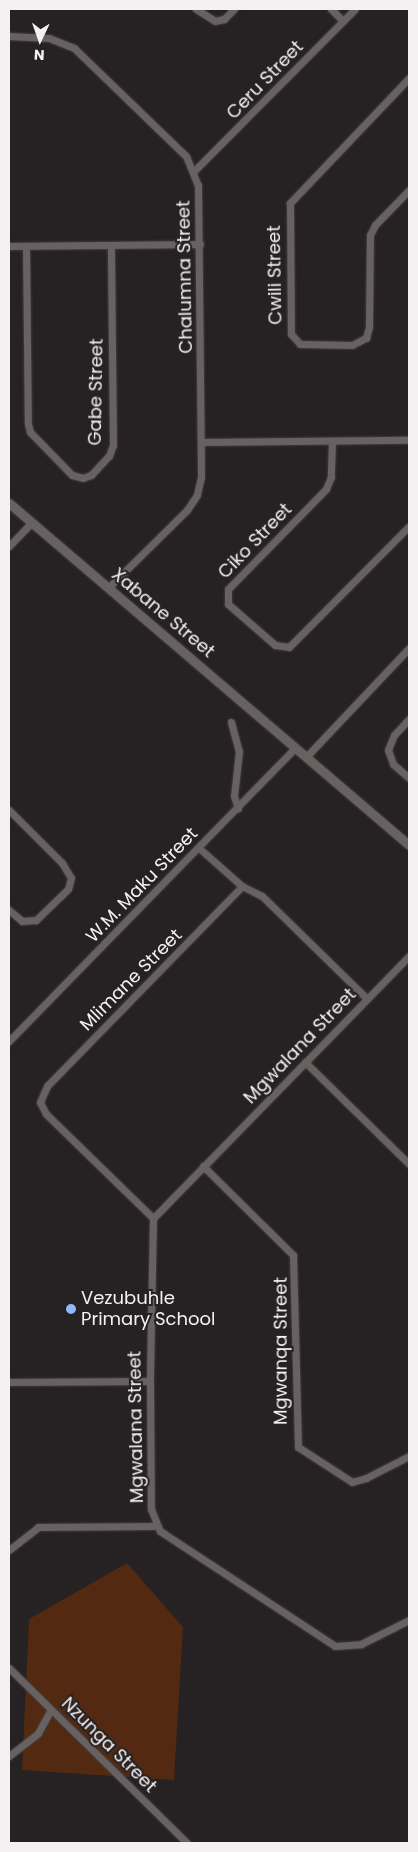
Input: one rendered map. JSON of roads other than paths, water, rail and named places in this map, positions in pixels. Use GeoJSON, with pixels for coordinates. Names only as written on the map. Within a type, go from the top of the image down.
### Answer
{"type":"FeatureCollection","features":[{"type":"Feature","properties":{"kind":"street"},"geometry":{"type":"LineString","coordinates":[[196,9],[215,21],[224,19],[234,9]]}},
{"type":"Feature","properties":{"kind":"street"},"geometry":{"type":"LineString","coordinates":[[331,9],[343,21]]}},
{"type":"Feature","properties":{"kind":"street","name":"Ceru Street"},"geometry":{"type":"LineString","coordinates":[[194,171],[356,9]]}},
{"type":"Feature","properties":{"kind":"street","name":"Chalumna Street"},"geometry":{"type":"LineString","coordinates":[[9,36],[49,38],[74,48],[176,147],[194,171],[198,185],[201,477],[197,495],[187,510],[108,588]]}},
{"type":"Feature","properties":{"kind":"street","name":"Cwili Street"},"geometry":{"type":"LineString","coordinates":[[409,78],[290,203],[291,334],[300,344],[358,344],[366,338],[369,327],[370,235],[375,225],[409,190]]}},
{"type":"Feature","properties":{"kind":"street"},"geometry":{"type":"LineString","coordinates":[[9,246],[200,244]]}},
{"type":"Feature","properties":{"kind":"street","name":"Gabe Street"},"geometry":{"type":"LineString","coordinates":[[26,246],[28,424],[30,432],[72,475],[83,478],[91,475],[109,456],[113,445],[111,245]]}},
{"type":"Feature","properties":{"kind":"street"},"geometry":{"type":"LineString","coordinates":[[201,442],[409,440]]}},
{"type":"Feature","properties":{"kind":"street","name":"Ciko Street"},"geometry":{"type":"LineString","coordinates":[[332,441],[332,477],[326,489],[228,589],[228,604],[275,645],[289,647],[409,526]]}},
{"type":"Feature","properties":{"kind":"street","name":"Xabane Street"},"geometry":{"type":"LineString","coordinates":[[9,503],[409,845]]}},
{"type":"Feature","properties":{"kind":"street"},"geometry":{"type":"LineString","coordinates":[[9,546],[32,522]]}},
{"type":"Feature","properties":{"kind":"street"},"geometry":{"type":"LineString","coordinates":[[306,758],[409,648]]}},
{"type":"Feature","properties":{"kind":"street"},"geometry":{"type":"LineString","coordinates":[[409,719],[394,735],[388,750],[393,764],[409,778]]}},
{"type":"Feature","properties":{"kind":"street"},"geometry":{"type":"LineString","coordinates":[[231,722],[239,751],[234,796],[238,808]]}},
{"type":"Feature","properties":{"kind":"street","name":"W.M. Maku Street"},"geometry":{"type":"LineString","coordinates":[[9,1041],[296,748]]}},
{"type":"Feature","properties":{"kind":"street"},"geometry":{"type":"LineString","coordinates":[[9,810],[62,863],[71,878],[68,889],[36,920],[22,921],[9,910]]}},
{"type":"Feature","properties":{"kind":"street"},"geometry":{"type":"LineString","coordinates":[[199,848],[242,886],[262,896],[366,999]]}},
{"type":"Feature","properties":{"kind":"street","name":"Mlimane Street"},"geometry":{"type":"LineString","coordinates":[[153,1218],[46,1114],[41,1107],[41,1095],[242,886]]}},
{"type":"Feature","properties":{"kind":"street","name":"Mgwalana Street"},"geometry":{"type":"LineString","coordinates":[[409,956],[153,1218],[150,1381],[150,1499],[155,1526],[250,1592],[335,1646],[361,1644],[409,1620]]}},
{"type":"Feature","properties":{"kind":"street"},"geometry":{"type":"LineString","coordinates":[[305,1062],[409,1164]]}},
{"type":"Feature","properties":{"kind":"street","name":"Mgwanqa Street"},"geometry":{"type":"LineString","coordinates":[[203,1166],[293,1255],[298,1447],[352,1482],[366,1478],[409,1456]]}},
{"type":"Feature","properties":{"kind":"street"},"geometry":{"type":"LineString","coordinates":[[9,1382],[150,1381]]}},
{"type":"Feature","properties":{"kind":"street"},"geometry":{"type":"LineString","coordinates":[[9,1550],[38,1527],[155,1526]]}},
{"type":"Feature","properties":{"kind":"street","name":"Nzunga Street"},"geometry":{"type":"LineString","coordinates":[[9,1668],[187,1843]]}},
{"type":"Feature","properties":{"kind":"street"},"geometry":{"type":"LineString","coordinates":[[9,1756],[38,1733],[51,1710]]}},
{"type":"Feature","properties":{"kind":"place","name":"Vezubuhle Primary School"},"geometry":{"type":"Point","coordinates":[71,1309]}}]}
